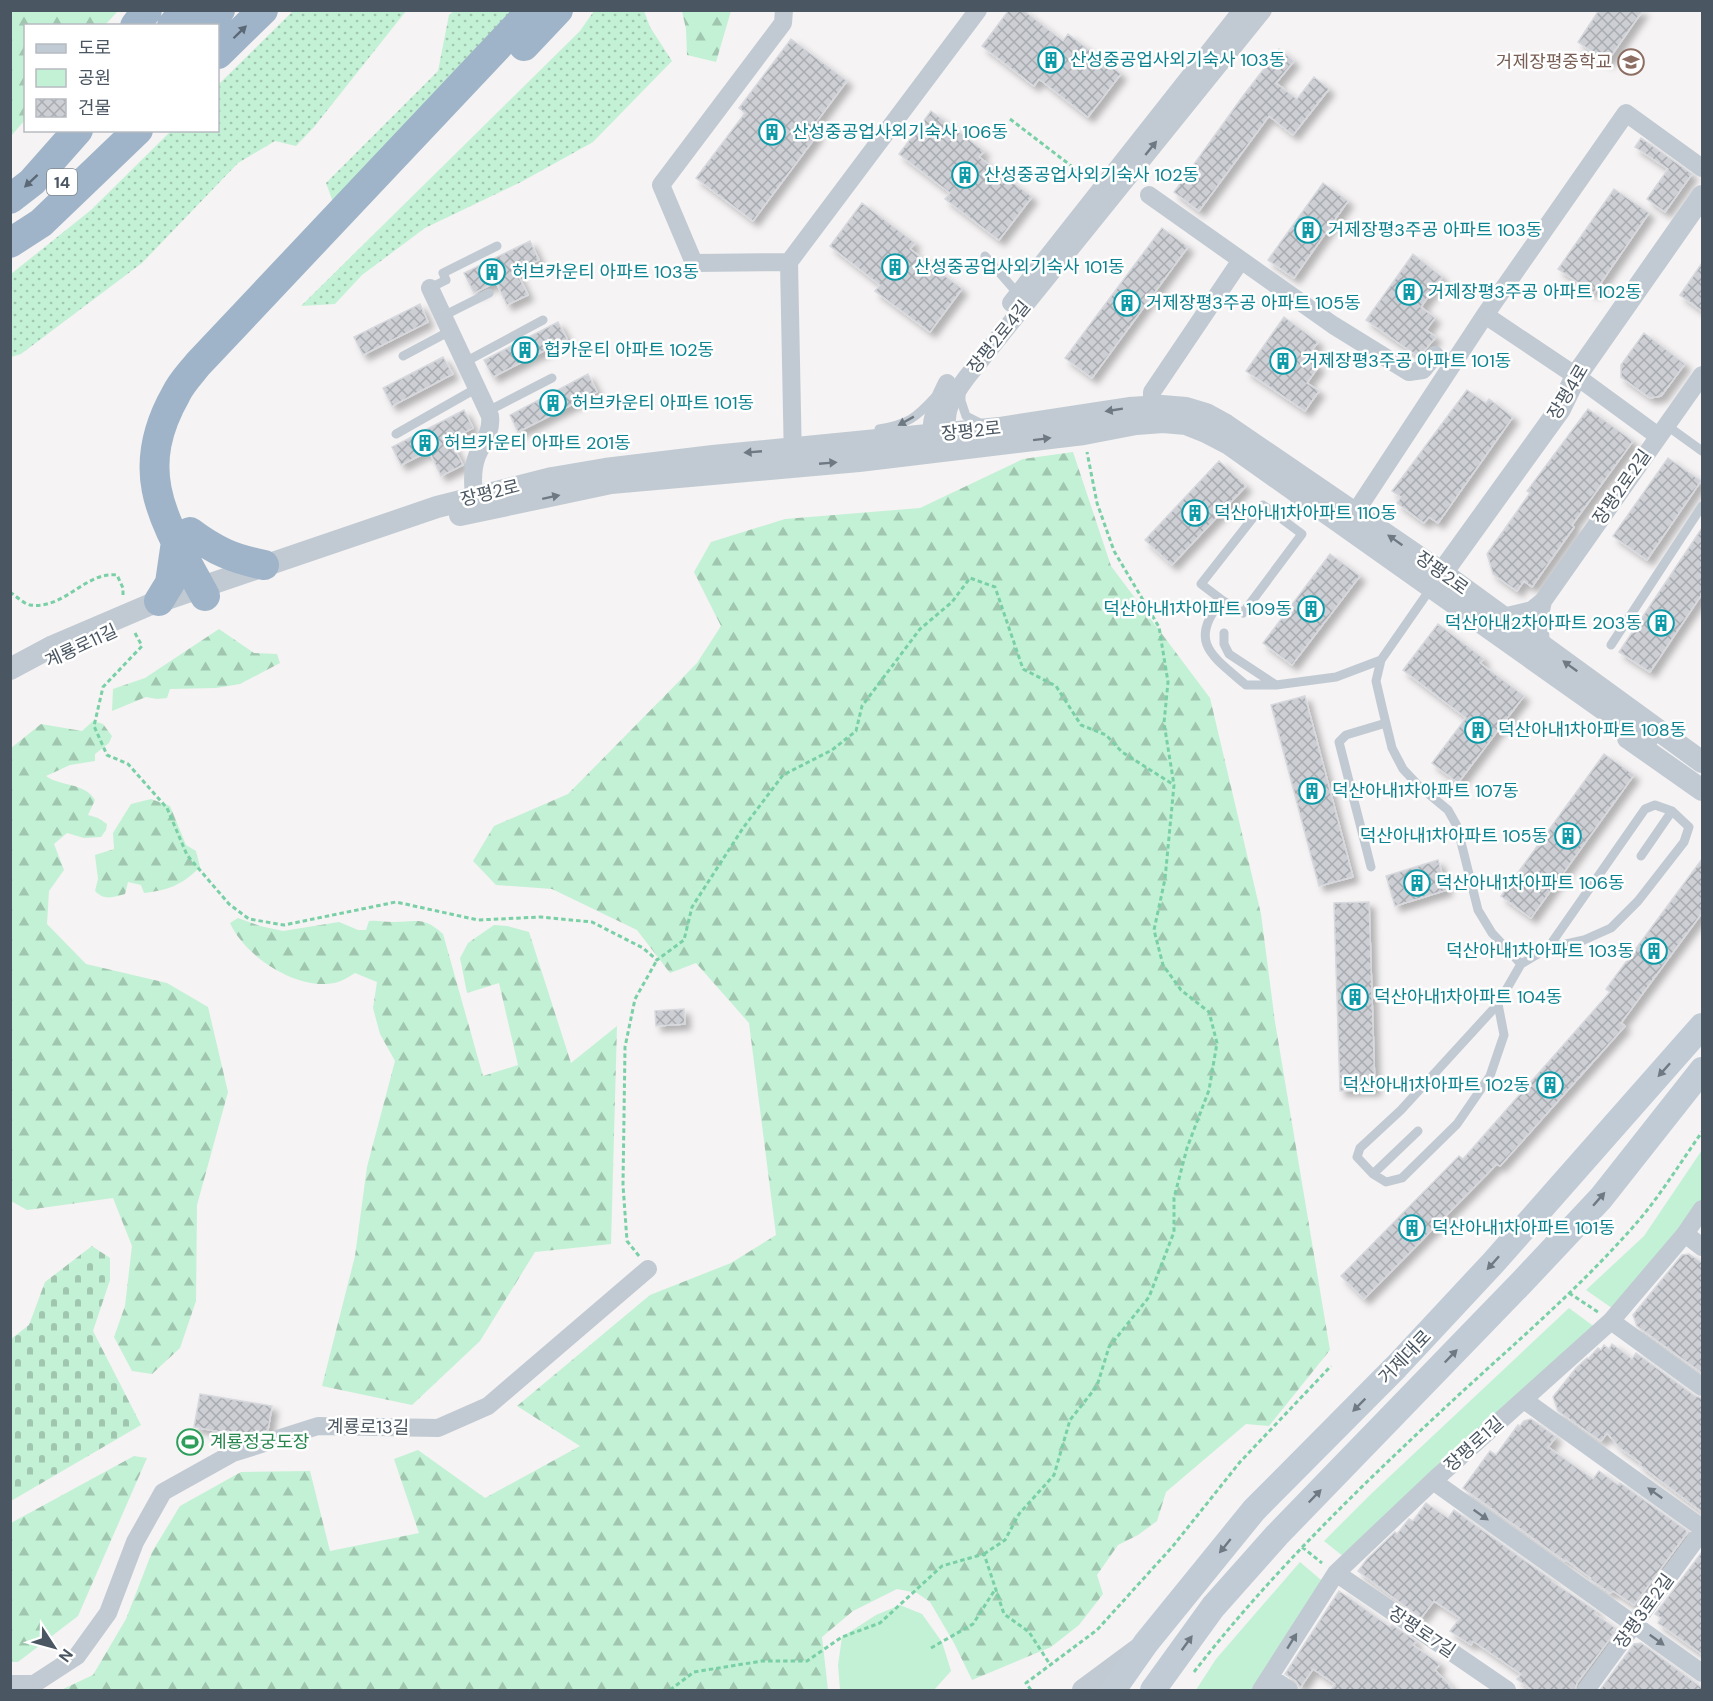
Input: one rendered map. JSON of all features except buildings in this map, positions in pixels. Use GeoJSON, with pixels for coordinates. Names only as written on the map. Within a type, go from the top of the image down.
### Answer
{"type":"FeatureCollection","features":[{"type":"Feature","properties":{"kind":"highway"},"geometry":{"type":"LineString","coordinates":[[136,24],[147,10]]}},
{"type":"Feature","properties":{"kind":"highway"},"geometry":{"type":"LineString","coordinates":[[174,24],[185,10]]}},
{"type":"Feature","properties":{"kind":"highway"},"geometry":{"type":"LineString","coordinates":[[209,24],[220,10]]}},
{"type":"Feature","properties":{"kind":"highway"},"geometry":{"type":"LineString","coordinates":[[219,53],[263,10]]}},
{"type":"Feature","properties":{"kind":"highway"},"geometry":{"type":"LineString","coordinates":[[210,589],[183,537],[166,519],[155,489],[155,444],[162,421],[176,392],[212,350],[532,10]]}},
{"type":"Feature","properties":{"kind":"highway"},"geometry":{"type":"LineString","coordinates":[[154,606],[170,583],[183,537],[181,513],[173,485],[171,462],[174,443],[182,422],[194,401],[212,377],[558,10]]}},
{"type":"Feature","properties":{"kind":"highway"},"geometry":{"type":"LineString","coordinates":[[10,173],[34,151],[49,132]]}},
{"type":"Feature","properties":{"kind":"highway","name":"14"},"geometry":{"type":"LineString","coordinates":[[10,199],[32,182],[76,132]]}},
{"type":"Feature","properties":{"kind":"highway","name":"14"},"geometry":{"type":"LineString","coordinates":[[10,232],[48,197],[108,132]]}},
{"type":"Feature","properties":{"kind":"highway"},"geometry":{"type":"LineString","coordinates":[[10,243],[41,223],[136,132]]}},
{"type":"Feature","properties":{"kind":"highway"},"geometry":{"type":"LineString","coordinates":[[183,537],[209,546],[228,556],[264,565]]}},
{"type":"Feature","properties":{"kind":"main road","name":"거제대로"},"geometry":{"type":"LineString","coordinates":[[1113,1690],[1146,1643],[1254,1510],[1396,1367],[1493,1263],[1702,1026]]}},
{"type":"Feature","properties":{"kind":"main road","name":"거제대로"},"geometry":{"type":"LineString","coordinates":[[1153,1690],[1213,1607],[1270,1543],[1601,1198],[1700,1076]]}},
{"type":"Feature","properties":{"kind":"street"},"geometry":{"type":"LineString","coordinates":[[783,10],[783,23],[661,185],[694,263],[789,262]]}},
{"type":"Feature","properties":{"kind":"street"},"geometry":{"type":"LineString","coordinates":[[793,458],[789,262],[978,10]]}},
{"type":"Feature","properties":{"kind":"street","name":"장평2로4길"},"geometry":{"type":"LineString","coordinates":[[939,443],[955,383],[1242,10]]}},
{"type":"Feature","properties":{"kind":"street","name":"장평2로4길"},"geometry":{"type":"LineString","coordinates":[[1022,298],[1263,10]]}},
{"type":"Feature","properties":{"kind":"street"},"geometry":{"type":"LineString","coordinates":[[1351,519],[1485,315],[1626,113],[1702,168]]}},
{"type":"Feature","properties":{"kind":"street"},"geometry":{"type":"LineString","coordinates":[[1149,195],[1333,325],[1409,372],[1424,370],[1435,355]]}},
{"type":"Feature","properties":{"kind":"street","name":"장평4로"},"geometry":{"type":"LineString","coordinates":[[1436,580],[1560,409],[1576,376],[1702,196]]}},
{"type":"Feature","properties":{"kind":"street"},"geometry":{"type":"LineString","coordinates":[[1152,415],[1152,392],[1241,260]]}},
{"type":"Feature","properties":{"kind":"street"},"geometry":{"type":"LineString","coordinates":[[430,288],[488,411],[491,425],[474,468],[476,505]]}},
{"type":"Feature","properties":{"kind":"street"},"geometry":{"type":"LineString","coordinates":[[1485,315],[1662,430]]}},
{"type":"Feature","properties":{"kind":"street","name":"장평2로2길"},"geometry":{"type":"LineString","coordinates":[[1543,601],[1702,375]]}},
{"type":"Feature","properties":{"kind":"street","name":"장평2로"},"geometry":{"type":"LineString","coordinates":[[793,458],[849,444],[939,443],[999,428],[1129,408],[1152,415],[1163,422],[1186,424],[1229,444],[1351,519],[1603,700],[1702,779]]}},
{"type":"Feature","properties":{"kind":"street","name":"장평2로"},"geometry":{"type":"LineString","coordinates":[[210,589],[264,565],[437,507],[476,505],[611,483],[793,458],[939,443],[1084,434],[1136,424],[1152,415]]}},
{"type":"Feature","properties":{"kind":"street","name":"장평2로"},"geometry":{"type":"LineString","coordinates":[[154,606],[448,518],[476,505]]}},
{"type":"Feature","properties":{"kind":"street","name":"장평2로"},"geometry":{"type":"LineString","coordinates":[[1436,580],[1503,617],[1541,644],[1603,700],[1702,762]]}},
{"type":"Feature","properties":{"kind":"street"},"geometry":{"type":"LineString","coordinates":[[1503,617],[1532,610],[1543,601]]}},
{"type":"Feature","properties":{"kind":"street"},"geometry":{"type":"LineString","coordinates":[[1541,644],[1539,620],[1543,601]]}},
{"type":"Feature","properties":{"kind":"street","name":"계룡로11길"},"geometry":{"type":"LineString","coordinates":[[10,669],[53,646],[129,625],[154,606]]}},
{"type":"Feature","properties":{"kind":"street","name":"계룡로11길"},"geometry":{"type":"LineString","coordinates":[[10,683],[58,655],[154,606]]}},
{"type":"Feature","properties":{"kind":"street"},"geometry":{"type":"LineString","coordinates":[[1702,745],[1623,692],[1603,700],[1600,717],[1702,790]]}},
{"type":"Feature","properties":{"kind":"street","name":"장평로1길"},"geometry":{"type":"LineString","coordinates":[[1265,1684],[1336,1574],[1433,1481],[1611,1321],[1685,1234],[1702,1209]]}},
{"type":"Feature","properties":{"kind":"street"},"geometry":{"type":"LineString","coordinates":[[1685,1234],[1702,1247]]}},
{"type":"Feature","properties":{"kind":"street","name":"계룡로13길"},"geometry":{"type":"LineString","coordinates":[[10,1684],[34,1684],[77,1656],[108,1613],[135,1542],[163,1492],[232,1453],[318,1426],[438,1428],[488,1406],[648,1269]]}},
{"type":"Feature","properties":{"kind":"street"},"geometry":{"type":"LineString","coordinates":[[1611,1321],[1702,1387]]}},
{"type":"Feature","properties":{"kind":"street"},"geometry":{"type":"LineString","coordinates":[[1524,1400],[1702,1529]]}},
{"type":"Feature","properties":{"kind":"street"},"geometry":{"type":"LineString","coordinates":[[1433,1481],[1702,1673]]}},
{"type":"Feature","properties":{"kind":"street","name":"장평3로2길"},"geometry":{"type":"LineString","coordinates":[[1586,1690],[1702,1529]]}},
{"type":"Feature","properties":{"kind":"street","name":"장평로7길"},"geometry":{"type":"LineString","coordinates":[[1336,1574],[1507,1690]]}},
{"type":"Feature","properties":{"kind":"street"},"geometry":{"type":"LineString","coordinates":[[1083,1690],[1146,1643]]}},
{"type":"Feature","properties":{"kind":"street"},"geometry":{"type":"LineString","coordinates":[[1265,1684],[1289,1690]]}},
{"type":"Feature","properties":{"kind":"lane"},"geometry":{"type":"LineString","coordinates":[[430,288],[446,280],[443,273],[497,246]]}},
{"type":"Feature","properties":{"kind":"lane"},"geometry":{"type":"LineString","coordinates":[[985,256],[1022,298]]}},
{"type":"Feature","properties":{"kind":"lane"},"geometry":{"type":"LineString","coordinates":[[403,356],[489,292]]}},
{"type":"Feature","properties":{"kind":"lane"},"geometry":{"type":"LineString","coordinates":[[465,362],[543,320]]}},
{"type":"Feature","properties":{"kind":"lane"},"geometry":{"type":"LineString","coordinates":[[488,411],[552,378]]}},
{"type":"Feature","properties":{"kind":"lane"},"geometry":{"type":"LineString","coordinates":[[849,444],[859,432],[901,425],[911,420],[955,383],[966,417],[999,428]]}},
{"type":"Feature","properties":{"kind":"lane"},"geometry":{"type":"LineString","coordinates":[[396,434],[477,388]]}},
{"type":"Feature","properties":{"kind":"lane"},"geometry":{"type":"LineString","coordinates":[[1662,430],[1702,451]]}},
{"type":"Feature","properties":{"kind":"lane"},"geometry":{"type":"LineString","coordinates":[[1263,506],[1302,534],[1243,613],[1222,600],[1201,584],[1263,506]]}},
{"type":"Feature","properties":{"kind":"lane"},"geometry":{"type":"LineString","coordinates":[[1611,645],[1702,506]]}},
{"type":"Feature","properties":{"kind":"lane"},"geometry":{"type":"LineString","coordinates":[[1436,580],[1381,660],[1376,681],[1392,748],[1403,769],[1448,810],[1462,845],[1478,910],[1492,933],[1521,964]]}},
{"type":"Feature","properties":{"kind":"lane"},"geometry":{"type":"LineString","coordinates":[[1222,600],[1211,612],[1204,628],[1208,650],[1246,685],[1276,685],[1336,677],[1381,660]]}},
{"type":"Feature","properties":{"kind":"lane"},"geometry":{"type":"LineString","coordinates":[[1224,633],[1224,644],[1229,654],[1276,685]]}},
{"type":"Feature","properties":{"kind":"lane"},"geometry":{"type":"LineString","coordinates":[[1371,867],[1339,741],[1346,735],[1386,723]]}},
{"type":"Feature","properties":{"kind":"lane"},"geometry":{"type":"LineString","coordinates":[[1498,1004],[1504,1035],[1490,1076],[1457,1124],[1402,1178],[1386,1182],[1373,1174],[1358,1157],[1360,1148],[1401,1110],[1498,1004],[1521,964],[1548,948],[1584,940],[1611,928],[1638,901],[1684,842],[1689,827],[1672,811],[1655,805],[1645,809],[1548,948]]}},
{"type":"Feature","properties":{"kind":"lane"},"geometry":{"type":"LineString","coordinates":[[1641,856],[1672,811]]}},
{"type":"Feature","properties":{"kind":"lane"},"geometry":{"type":"LineString","coordinates":[[1373,1174],[1418,1131]]}},
{"type":"Feature","properties":{"kind":"path"},"geometry":{"type":"LineString","coordinates":[[1010,119],[1087,178]]}},
{"type":"Feature","properties":{"kind":"path"},"geometry":{"type":"LineString","coordinates":[[670,1690],[694,1672],[762,1661],[807,1661],[842,1637],[880,1623],[942,1566],[984,1554],[1005,1540],[1019,1514],[1054,1475],[1070,1420],[1096,1386],[1109,1347],[1149,1297],[1174,1232],[1174,1198],[1187,1148],[1209,1090],[1217,1043],[1209,1012],[1181,990],[1163,965],[1154,930],[1165,879],[1174,785],[1164,723],[1168,682],[1159,627],[1114,551],[1097,503],[1084,434]]}},
{"type":"Feature","properties":{"kind":"path"},"geometry":{"type":"LineString","coordinates":[[10,592],[28,605],[53,604],[106,574],[117,575],[123,588],[129,625],[142,646],[103,687],[94,726],[107,755],[128,764],[167,808],[187,855],[230,904],[249,919],[284,925],[396,902],[478,920],[541,917],[592,921],[644,948],[657,960]]}},
{"type":"Feature","properties":{"kind":"path"},"geometry":{"type":"LineString","coordinates":[[648,1269],[627,1240],[623,1185],[625,1047],[635,999],[657,960],[684,940],[692,907],[743,828],[783,775],[832,750],[856,730],[862,706],[920,629],[952,602],[970,578],[995,587],[1023,669],[1056,686],[1081,725],[1106,735],[1122,752],[1174,785]]}},
{"type":"Feature","properties":{"kind":"path"},"geometry":{"type":"LineString","coordinates":[[1193,1674],[1232,1623],[1302,1547],[1426,1426],[1569,1293],[1634,1226],[1702,1132]]}},
{"type":"Feature","properties":{"kind":"path"},"geometry":{"type":"LineString","coordinates":[[1569,1293],[1611,1321]]}},
{"type":"Feature","properties":{"kind":"path"},"geometry":{"type":"LineString","coordinates":[[1031,1690],[1026,1683],[1097,1630],[1173,1545],[1240,1462],[1331,1366]]}},
{"type":"Feature","properties":{"kind":"path"},"geometry":{"type":"LineString","coordinates":[[1302,1547],[1336,1574]]}},
{"type":"Feature","properties":{"kind":"path"},"geometry":{"type":"LineString","coordinates":[[984,1554],[1004,1614],[1029,1632],[1051,1666]]}},
{"type":"Feature","properties":{"kind":"path"},"geometry":{"type":"LineString","coordinates":[[931,1648],[973,1624],[996,1588]]}},
{"type":"Feature","properties":{"kind":"green space"},"geometry":{"type":"Polygon","coordinates":[[[11,10],[118,11],[106,24],[24,24],[24,121],[11,136],[11,10]]]}},
{"type":"Feature","properties":{"kind":"green space"},"geometry":{"type":"Polygon","coordinates":[[[294,10],[406,11],[314,127],[296,146],[275,141],[238,163],[142,263],[21,354],[11,357],[11,274],[91,210],[170,132],[219,132],[219,84],[294,10]]]}},
{"type":"Feature","properties":{"kind":"green space"},"geometry":{"type":"Polygon","coordinates":[[[454,11],[517,11],[333,202],[326,183],[438,71],[449,15],[454,11]]]}},
{"type":"Feature","properties":{"kind":"green space"},"geometry":{"type":"Polygon","coordinates":[[[594,11],[644,11],[650,27],[672,61],[593,142],[521,182],[425,228],[362,275],[335,304],[301,306],[580,31],[594,11]]]}},
{"type":"Feature","properties":{"kind":"green space"},"geometry":{"type":"Polygon","coordinates":[[[682,11],[731,11],[716,62],[687,55],[686,29],[682,11]]]}},
{"type":"Feature","properties":{"kind":"green space"},"geometry":{"type":"Polygon","coordinates":[[[1073,452],[1111,566],[1210,698],[1261,914],[1275,1022],[1330,1350],[1269,1426],[1246,1424],[1166,1492],[1157,1521],[1138,1535],[1118,1545],[1097,1575],[1103,1594],[1079,1625],[1051,1647],[972,1680],[930,1602],[917,1593],[897,1589],[853,1611],[822,1637],[828,1690],[61,1690],[93,1675],[126,1619],[152,1552],[180,1506],[241,1472],[310,1471],[330,1551],[419,1533],[394,1459],[418,1450],[485,1498],[580,1446],[517,1406],[650,1295],[731,1263],[776,1235],[749,1023],[696,963],[670,973],[637,930],[552,889],[496,885],[473,861],[494,826],[568,794],[697,663],[721,626],[694,572],[711,542],[785,519],[920,508],[1023,459],[1073,452]]]}},
{"type":"Feature","properties":{"kind":"green space"},"geometry":{"type":"Polygon","coordinates":[[[219,629],[254,653],[277,654],[280,663],[240,684],[216,688],[170,689],[167,698],[146,697],[112,711],[113,689],[145,678],[219,629]]]}},
{"type":"Feature","properties":{"kind":"green space"},"geometry":{"type":"Polygon","coordinates":[[[93,721],[103,724],[112,736],[109,743],[95,754],[95,761],[70,765],[46,776],[58,782],[79,787],[90,794],[95,800],[88,815],[107,824],[106,830],[101,837],[84,838],[67,833],[54,844],[64,870],[49,891],[47,924],[86,964],[167,983],[208,1007],[228,1092],[197,1205],[196,1301],[180,1348],[152,1374],[132,1371],[114,1337],[125,1306],[132,1246],[113,1198],[27,1210],[11,1201],[11,748],[41,724],[82,731],[93,721]]]}},
{"type":"Feature","properties":{"kind":"green space"},"geometry":{"type":"Polygon","coordinates":[[[151,799],[170,806],[186,845],[196,851],[200,867],[181,882],[168,888],[144,893],[141,885],[128,882],[125,894],[102,896],[95,891],[98,879],[95,855],[114,849],[113,833],[131,804],[151,799]]]}},
{"type":"Feature","properties":{"kind":"green space"},"geometry":{"type":"Polygon","coordinates":[[[238,918],[283,931],[339,922],[358,930],[366,930],[369,921],[420,921],[436,928],[443,934],[483,1076],[518,1065],[499,983],[467,993],[460,958],[468,943],[494,925],[529,932],[571,1063],[617,1026],[611,1244],[535,1252],[480,1341],[412,1405],[322,1386],[355,1256],[367,1167],[395,1061],[380,1034],[373,1008],[377,982],[355,973],[338,982],[323,984],[291,977],[261,960],[237,936],[230,923],[238,918]]]}},
{"type":"Feature","properties":{"kind":"green space"},"geometry":{"type":"Polygon","coordinates":[[[1702,1150],[1702,1209],[1619,1313],[1586,1290],[1644,1236],[1702,1150]]]}},
{"type":"Feature","properties":{"kind":"green space"},"geometry":{"type":"Polygon","coordinates":[[[92,1246],[110,1258],[110,1280],[93,1331],[141,1425],[11,1501],[11,1339],[29,1325],[45,1282],[92,1246]]]}},
{"type":"Feature","properties":{"kind":"green space"},"geometry":{"type":"Polygon","coordinates":[[[1569,1308],[1600,1331],[1349,1561],[1324,1541],[1372,1493],[1569,1308]]]}},
{"type":"Feature","properties":{"kind":"green space"},"geometry":{"type":"Polygon","coordinates":[[[134,1456],[147,1458],[78,1616],[18,1662],[11,1662],[11,1523],[134,1456]]]}},
{"type":"Feature","properties":{"kind":"green space"},"geometry":{"type":"Polygon","coordinates":[[[1300,1562],[1327,1585],[1261,1690],[1196,1690],[1216,1659],[1300,1562]]]}},
{"type":"Feature","properties":{"kind":"green space"},"geometry":{"type":"Polygon","coordinates":[[[900,1605],[922,1614],[942,1642],[951,1671],[934,1690],[840,1690],[838,1665],[842,1637],[876,1615],[900,1605]]]}},
{"type":"Feature","properties":{"kind":"place","name":"산성중공업사외기숙사 103동"},"geometry":{"type":"Point","coordinates":[1051,60]}},
{"type":"Feature","properties":{"kind":"place","name":"거제장평중학교"},"geometry":{"type":"Point","coordinates":[1631,62]}},
{"type":"Feature","properties":{"kind":"place","name":"산성중공업사외기숙사 106동"},"geometry":{"type":"Point","coordinates":[772,132]}},
{"type":"Feature","properties":{"kind":"place","name":"산성중공업사외기숙사 102동"},"geometry":{"type":"Point","coordinates":[965,175]}},
{"type":"Feature","properties":{"kind":"place","name":"거제장평3주공 아파트 103동"},"geometry":{"type":"Point","coordinates":[1308,230]}},
{"type":"Feature","properties":{"kind":"place","name":"산성중공업사외기숙사 101동"},"geometry":{"type":"Point","coordinates":[895,267]}},
{"type":"Feature","properties":{"kind":"place","name":"허브카운티 아파트 103동"},"geometry":{"type":"Point","coordinates":[492,272]}},
{"type":"Feature","properties":{"kind":"place","name":"거제장평3주공 아파트 102동"},"geometry":{"type":"Point","coordinates":[1409,292]}},
{"type":"Feature","properties":{"kind":"place","name":"거제장평3주공 아파트 105동"},"geometry":{"type":"Point","coordinates":[1127,303]}},
{"type":"Feature","properties":{"kind":"place","name":"헙카운티 아파트 102동"},"geometry":{"type":"Point","coordinates":[525,350]}},
{"type":"Feature","properties":{"kind":"place","name":"거제장평3주공 아파트 101동"},"geometry":{"type":"Point","coordinates":[1283,361]}},
{"type":"Feature","properties":{"kind":"place","name":"허브카운티 아파트 101동"},"geometry":{"type":"Point","coordinates":[553,403]}},
{"type":"Feature","properties":{"kind":"place","name":"허브카운티 아파트 201동"},"geometry":{"type":"Point","coordinates":[425,443]}},
{"type":"Feature","properties":{"kind":"place","name":"덕산아내1차아파트 110동"},"geometry":{"type":"Point","coordinates":[1195,513]}},
{"type":"Feature","properties":{"kind":"place","name":"덕산아내1차아파트 109동"},"geometry":{"type":"Point","coordinates":[1311,609]}},
{"type":"Feature","properties":{"kind":"place","name":"덕산아내2차아파트 203동"},"geometry":{"type":"Point","coordinates":[1661,623]}},
{"type":"Feature","properties":{"kind":"place","name":"덕산아내1차아파트 108동"},"geometry":{"type":"Point","coordinates":[1478,730]}},
{"type":"Feature","properties":{"kind":"place","name":"덕산아내1차아파트 107동"},"geometry":{"type":"Point","coordinates":[1312,791]}},
{"type":"Feature","properties":{"kind":"place","name":"덕산아내1차아파트 105동"},"geometry":{"type":"Point","coordinates":[1568,836]}},
{"type":"Feature","properties":{"kind":"place","name":"덕산아내1차아파트 106동"},"geometry":{"type":"Point","coordinates":[1417,883]}},
{"type":"Feature","properties":{"kind":"place","name":"덕산아내1차아파트 103동"},"geometry":{"type":"Point","coordinates":[1654,951]}},
{"type":"Feature","properties":{"kind":"place","name":"덕산아내1차아파트 104동"},"geometry":{"type":"Point","coordinates":[1355,997]}},
{"type":"Feature","properties":{"kind":"place","name":"덕산아내1차아파트 102동"},"geometry":{"type":"Point","coordinates":[1550,1085]}},
{"type":"Feature","properties":{"kind":"place","name":"덕산아내1차아파트 101동"},"geometry":{"type":"Point","coordinates":[1412,1228]}},
{"type":"Feature","properties":{"kind":"place","name":"계룡정궁도장"},"geometry":{"type":"Point","coordinates":[190,1442]}}]}
